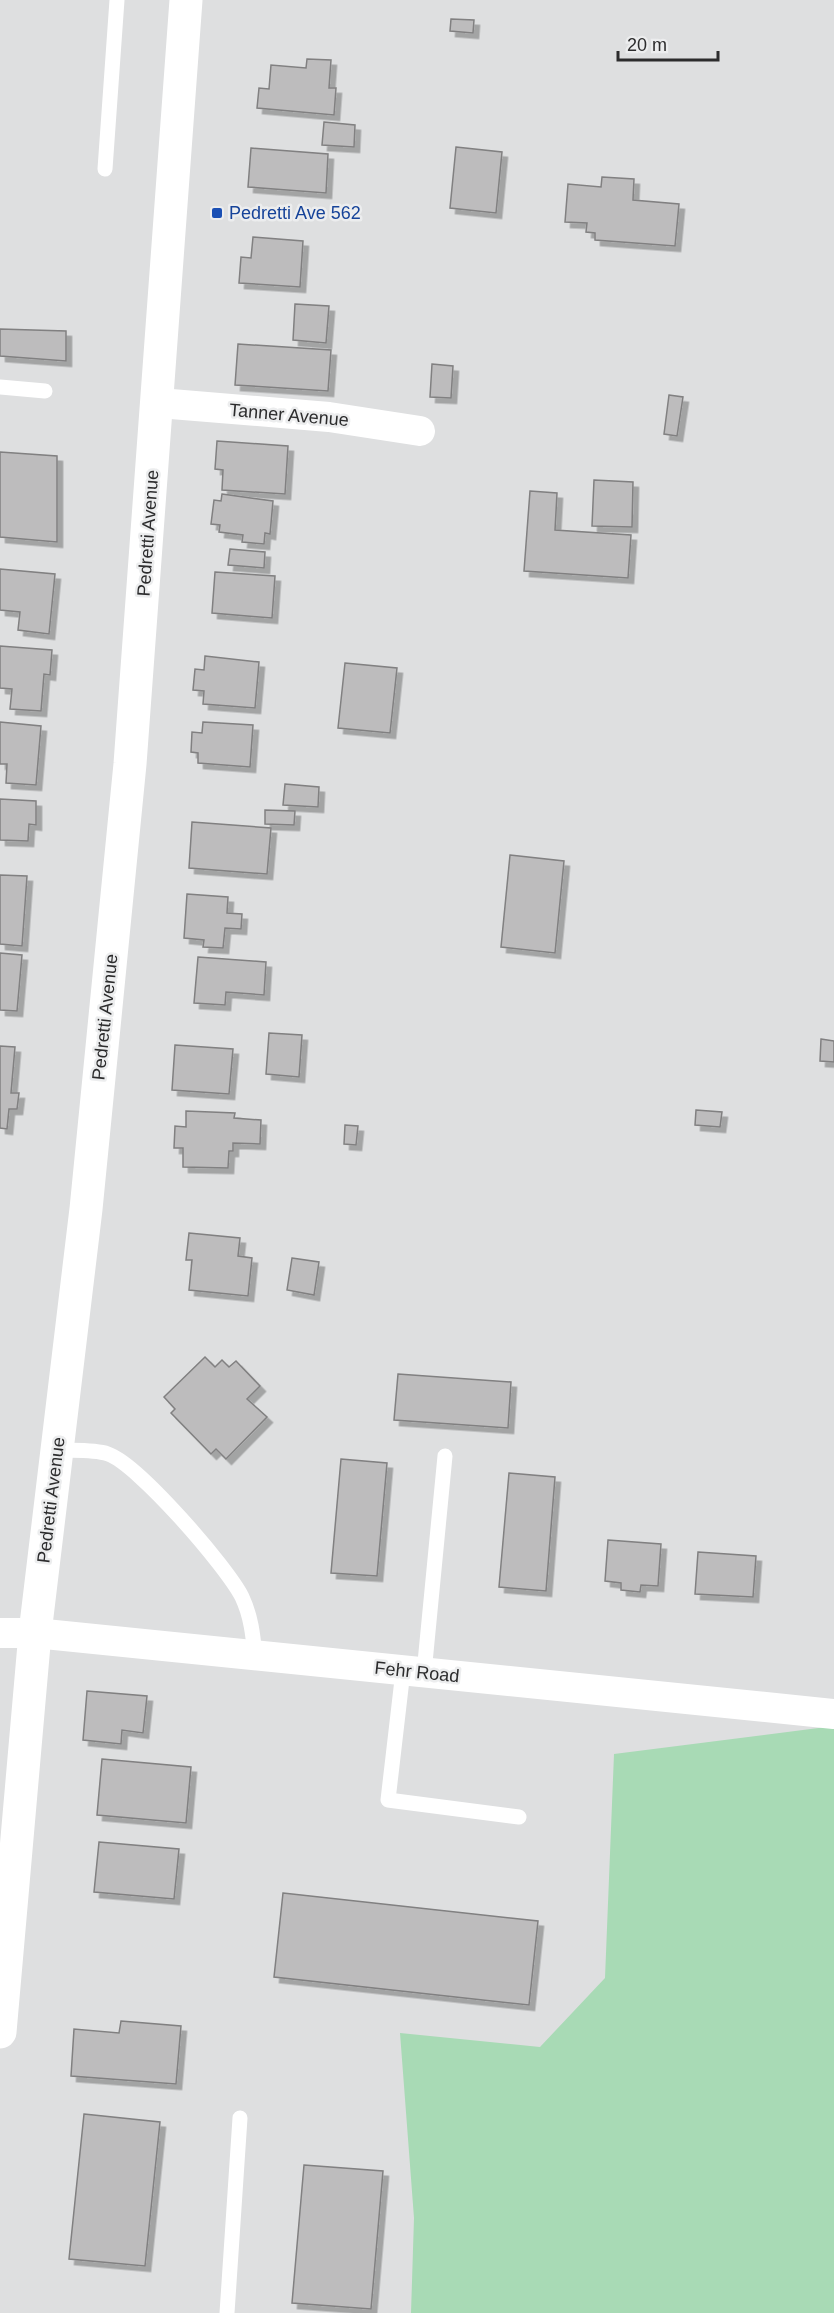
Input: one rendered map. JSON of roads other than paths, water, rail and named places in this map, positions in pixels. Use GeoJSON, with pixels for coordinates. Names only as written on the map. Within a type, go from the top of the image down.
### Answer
{"type":"FeatureCollection","features":[{"type":"Feature","properties":{"kind":"street","name":"Pedretti Avenue"},"geometry":{"type":"LineString","coordinates":[[0,2032],[35,1633],[86,1209],[130,764],[159,404],[186,0]]}},
{"type":"Feature","properties":{"kind":"street","name":"Tanner Avenue"},"geometry":{"type":"LineString","coordinates":[[159,404],[329,417],[420,431]]}},
{"type":"Feature","properties":{"kind":"street","name":"Fehr Road"},"geometry":{"type":"LineString","coordinates":[[0,1633],[35,1633],[834,1714]]}},
{"type":"Feature","properties":{"kind":"lane"},"geometry":{"type":"LineString","coordinates":[[105,169],[117,0]]}},
{"type":"Feature","properties":{"kind":"lane"},"geometry":{"type":"LineString","coordinates":[[0,387],[45,391]]}},
{"type":"Feature","properties":{"kind":"lane"},"geometry":{"type":"LineString","coordinates":[[57,1450],[108,1454],[140,1475],[212,1553],[242,1597],[251,1621],[255,1656]]}},
{"type":"Feature","properties":{"kind":"lane"},"geometry":{"type":"LineString","coordinates":[[445,1456],[414,1672],[388,1800],[519,1817]]}},
{"type":"Feature","properties":{"kind":"lane"},"geometry":{"type":"LineString","coordinates":[[227,2313],[240,2118]]}},
{"type":"Feature","properties":{"kind":"place","name":"Pedretti Ave 562"},"geometry":{"type":"Point","coordinates":[217,213]}}]}
